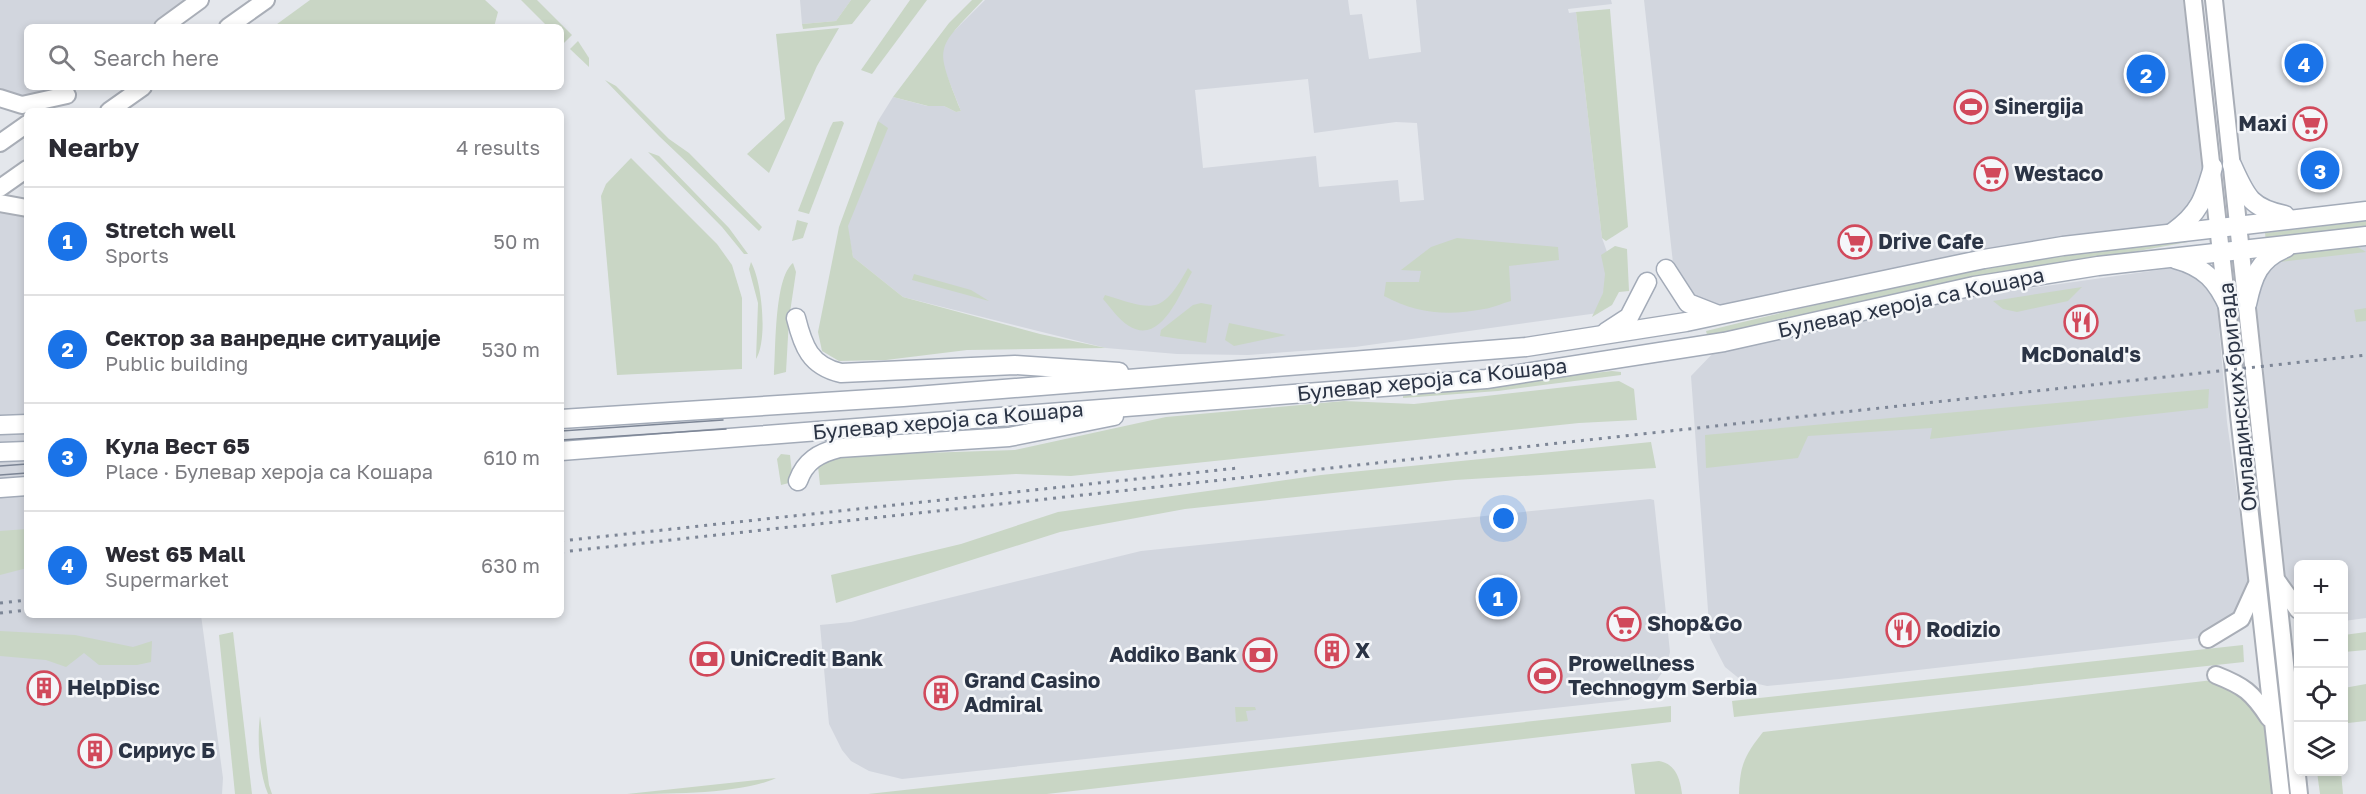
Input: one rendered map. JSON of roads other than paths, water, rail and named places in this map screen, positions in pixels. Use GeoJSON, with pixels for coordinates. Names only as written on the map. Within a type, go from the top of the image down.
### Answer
{"type":"FeatureCollection","features":[{"type":"Feature","properties":{"kind":"main road"},"geometry":{"type":"LineString","coordinates":[[167,24],[201,0]]}},
{"type":"Feature","properties":{"kind":"main road"},"geometry":{"type":"LineString","coordinates":[[232,24],[266,0]]}},
{"type":"Feature","properties":{"kind":"main road","name":"Омладинских бригада"},"geometry":{"type":"LineString","coordinates":[[2193,0],[2229,308],[2281,794]]}},
{"type":"Feature","properties":{"kind":"main road","name":"Омладинских бригада"},"geometry":{"type":"LineString","coordinates":[[2214,0],[2299,794]]}},
{"type":"Feature","properties":{"kind":"main road"},"geometry":{"type":"LineString","coordinates":[[113,108],[139,90]]}},
{"type":"Feature","properties":{"kind":"main road"},"geometry":{"type":"LineString","coordinates":[[0,98],[22,105],[73,91]]}},
{"type":"Feature","properties":{"kind":"main road"},"geometry":{"type":"LineString","coordinates":[[49,108],[73,91]]}},
{"type":"Feature","properties":{"kind":"main road"},"geometry":{"type":"LineString","coordinates":[[0,143],[24,126]]}},
{"type":"Feature","properties":{"kind":"main road"},"geometry":{"type":"LineString","coordinates":[[2232,165],[2253,203],[2261,209],[2302,218]]}},
{"type":"Feature","properties":{"kind":"main road"},"geometry":{"type":"LineString","coordinates":[[2173,232],[2196,213],[2205,195],[2213,167]]}},
{"type":"Feature","properties":{"kind":"main road"},"geometry":{"type":"LineString","coordinates":[[0,188],[24,171]]}},
{"type":"Feature","properties":{"kind":"main road"},"geometry":{"type":"LineString","coordinates":[[0,203],[24,207]]}},
{"type":"Feature","properties":{"kind":"main road","name":"Булевар хероја са Кошара"},"geometry":{"type":"LineString","coordinates":[[564,419],[903,397],[1456,355],[1599,336],[1721,315],[1984,259],[2219,226],[2366,211]]}},
{"type":"Feature","properties":{"kind":"main road","name":"Булевар хероја са Кошара"},"geometry":{"type":"LineString","coordinates":[[564,451],[1409,386],[1522,374],[1724,342],[1974,286],[2168,256],[2366,236]]}},
{"type":"Feature","properties":{"kind":"main road"},"geometry":{"type":"LineString","coordinates":[[2247,304],[2253,277],[2261,263],[2277,252],[2298,243]]}},
{"type":"Feature","properties":{"kind":"main road"},"geometry":{"type":"LineString","coordinates":[[2168,256],[2206,271],[2221,291],[2229,308]]}},
{"type":"Feature","properties":{"kind":"main road"},"geometry":{"type":"LineString","coordinates":[[1666,269],[1680,295],[1689,304],[1721,315]]}},
{"type":"Feature","properties":{"kind":"main road"},"geometry":{"type":"LineString","coordinates":[[1599,336],[1629,317],[1647,282]]}},
{"type":"Feature","properties":{"kind":"main road"},"geometry":{"type":"LineString","coordinates":[[796,318],[803,345],[812,359],[826,369],[840,374],[1054,366],[1162,376]]}},
{"type":"Feature","properties":{"kind":"main road"},"geometry":{"type":"LineString","coordinates":[[798,481],[807,465],[825,451],[870,445],[1039,433],[1100,421],[1161,404]]}},
{"type":"Feature","properties":{"kind":"main road"},"geometry":{"type":"LineString","coordinates":[[0,426],[24,424]]}},
{"type":"Feature","properties":{"kind":"main road"},"geometry":{"type":"LineString","coordinates":[[0,452],[24,451]]}},
{"type":"Feature","properties":{"kind":"main road"},"geometry":{"type":"LineString","coordinates":[[0,488],[24,486]]}},
{"type":"Feature","properties":{"kind":"main road"},"geometry":{"type":"LineString","coordinates":[[2276,579],[2294,604]]}},
{"type":"Feature","properties":{"kind":"main road"},"geometry":{"type":"LineString","coordinates":[[2208,639],[2241,619],[2252,600],[2258,583]]}},
{"type":"Feature","properties":{"kind":"main road"},"geometry":{"type":"LineString","coordinates":[[2216,675],[2237,683],[2252,693],[2273,725]]}},
{"type":"Feature","properties":{"kind":"main road"},"geometry":{"type":"LineString","coordinates":[[2291,723],[2294,715]]}},
{"type":"Feature","properties":{"kind":"tram line"},"geometry":{"type":"LineString","coordinates":[[564,431],[723,420]]}},
{"type":"Feature","properties":{"kind":"tram line"},"geometry":{"type":"LineString","coordinates":[[564,440],[726,429]]}},
{"type":"Feature","properties":{"kind":"tram line"},"geometry":{"type":"LineString","coordinates":[[0,466],[24,464]]}},
{"type":"Feature","properties":{"kind":"tram line"},"geometry":{"type":"LineString","coordinates":[[0,475],[24,473]]}},
{"type":"Feature","properties":{"kind":"railway"},"geometry":{"type":"LineString","coordinates":[[564,552],[2366,355]]}},
{"type":"Feature","properties":{"kind":"railway"},"geometry":{"type":"LineString","coordinates":[[564,541],[1238,468]]}},
{"type":"Feature","properties":{"kind":"railway"},"geometry":{"type":"LineString","coordinates":[[0,603],[24,600]]}},
{"type":"Feature","properties":{"kind":"railway"},"geometry":{"type":"LineString","coordinates":[[0,613],[24,610]]}},
{"type":"Feature","properties":{"kind":"place","name":"West 65 Mall"},"geometry":{"type":"Point","coordinates":[2304,63]}},
{"type":"Feature","properties":{"kind":"place","name":"Сектор за ванредне ситуације"},"geometry":{"type":"Point","coordinates":[2146,74]}},
{"type":"Feature","properties":{"kind":"place","name":"Sinergija"},"geometry":{"type":"Point","coordinates":[1971,107]}},
{"type":"Feature","properties":{"kind":"place","name":"Maxi"},"geometry":{"type":"Point","coordinates":[2310,124]}},
{"type":"Feature","properties":{"kind":"place","name":"Кула Вест 65"},"geometry":{"type":"Point","coordinates":[2320,170]}},
{"type":"Feature","properties":{"kind":"place","name":"Westaco"},"geometry":{"type":"Point","coordinates":[1991,174]}},
{"type":"Feature","properties":{"kind":"place","name":"Drive Cafe"},"geometry":{"type":"Point","coordinates":[1855,242]}},
{"type":"Feature","properties":{"kind":"place","name":"McDonald's"},"geometry":{"type":"Point","coordinates":[2081,322]}},
{"type":"Feature","properties":{"kind":"place","name":"Stretch well"},"geometry":{"type":"Point","coordinates":[1498,597]}},
{"type":"Feature","properties":{"kind":"place","name":"Shop&Go"},"geometry":{"type":"Point","coordinates":[1624,624]}},
{"type":"Feature","properties":{"kind":"place","name":"Rodizio"},"geometry":{"type":"Point","coordinates":[1903,630]}},
{"type":"Feature","properties":{"kind":"place","name":"X"},"geometry":{"type":"Point","coordinates":[1332,651]}},
{"type":"Feature","properties":{"kind":"place","name":"Addiko Bank"},"geometry":{"type":"Point","coordinates":[1260,655]}},
{"type":"Feature","properties":{"kind":"place","name":"UniCredit Bank"},"geometry":{"type":"Point","coordinates":[707,659]}},
{"type":"Feature","properties":{"kind":"place","name":"Prowellness Technogym Serbia"},"geometry":{"type":"Point","coordinates":[1545,676]}},
{"type":"Feature","properties":{"kind":"place","name":"HelpDisc"},"geometry":{"type":"Point","coordinates":[44,688]}},
{"type":"Feature","properties":{"kind":"place","name":"Grand Casino Admiral"},"geometry":{"type":"Point","coordinates":[941,693]}},
{"type":"Feature","properties":{"kind":"place","name":"Сириус Б"},"geometry":{"type":"Point","coordinates":[95,751]}}]}
